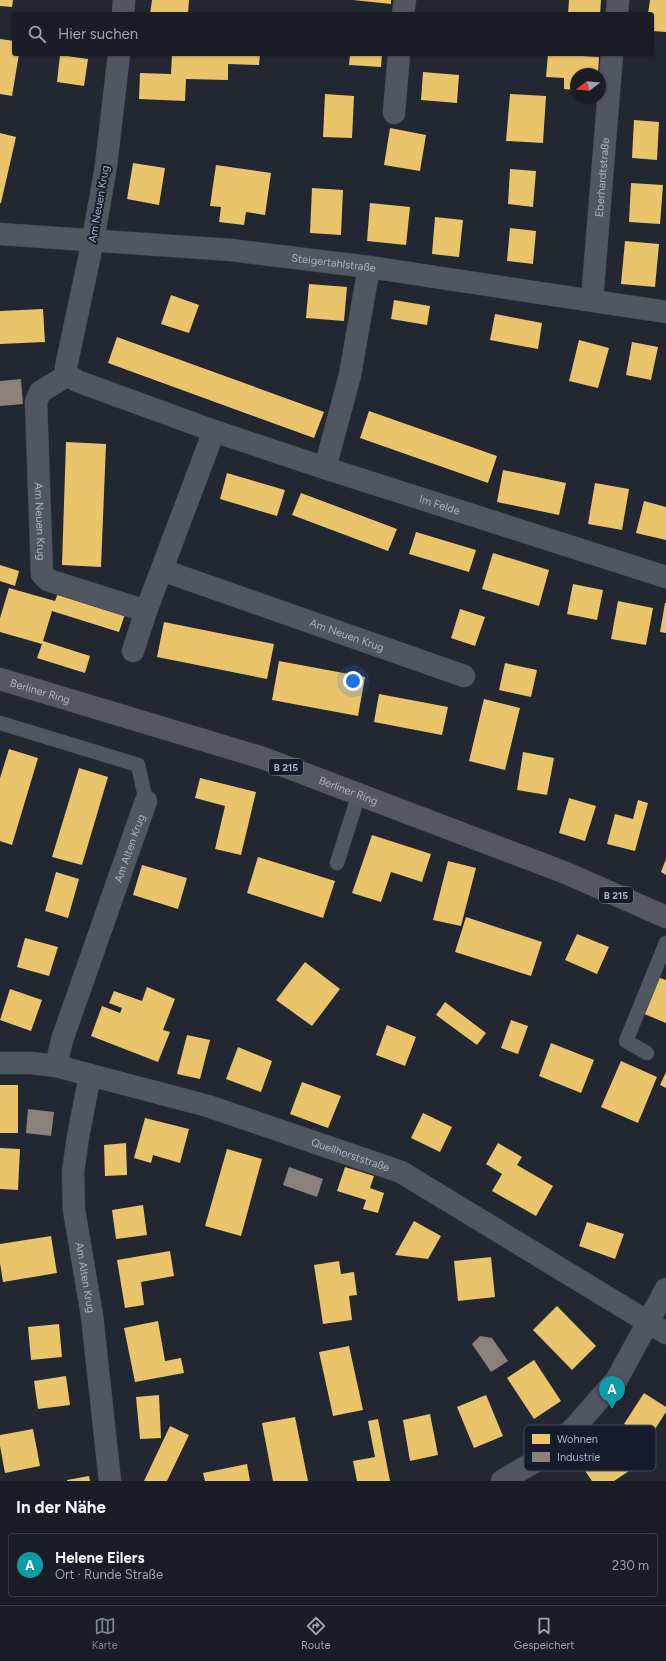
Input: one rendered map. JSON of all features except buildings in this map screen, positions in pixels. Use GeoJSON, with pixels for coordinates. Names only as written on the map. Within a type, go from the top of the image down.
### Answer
{"type":"FeatureCollection","features":[{"type":"Feature","properties":{"kind":"main road","name":"Berliner Ring"},"geometry":{"type":"LineString","coordinates":[[0,678],[263,758],[566,873],[666,917]]}},
{"type":"Feature","properties":{"kind":"street"},"geometry":{"type":"LineString","coordinates":[[124,0],[124,12]]}},
{"type":"Feature","properties":{"kind":"street"},"geometry":{"type":"LineString","coordinates":[[403,12],[404,0]]}},
{"type":"Feature","properties":{"kind":"street"},"geometry":{"type":"LineString","coordinates":[[617,12],[618,0]]}},
{"type":"Feature","properties":{"kind":"street","name":"Am Neuen Krug"},"geometry":{"type":"LineString","coordinates":[[119,56],[106,166],[93,240],[66,367],[68,375],[40,392],[36,402],[42,574],[48,580],[146,611]]}},
{"type":"Feature","properties":{"kind":"street"},"geometry":{"type":"LineString","coordinates":[[394,113],[399,56]]}},
{"type":"Feature","properties":{"kind":"street","name":"Eberhardtstraße"},"geometry":{"type":"LineString","coordinates":[[592,300],[612,56]]}},
{"type":"Feature","properties":{"kind":"street","name":"Steigertahlstraße"},"geometry":{"type":"LineString","coordinates":[[0,234],[231,250],[369,267],[666,312]]}},
{"type":"Feature","properties":{"kind":"street"},"geometry":{"type":"LineString","coordinates":[[325,468],[350,375],[369,267]]}},
{"type":"Feature","properties":{"kind":"street"},"geometry":{"type":"LineString","coordinates":[[68,375],[77,381],[214,431],[146,611],[133,651]]}},
{"type":"Feature","properties":{"kind":"street","name":"Im Felde"},"geometry":{"type":"LineString","coordinates":[[214,431],[666,577]]}},
{"type":"Feature","properties":{"kind":"street","name":"Am Neuen Krug"},"geometry":{"type":"LineString","coordinates":[[162,570],[464,676]]}},
{"type":"Feature","properties":{"kind":"street","name":"Am Alten Krug"},"geometry":{"type":"LineString","coordinates":[[56,1066],[62,1040],[146,800]]}},
{"type":"Feature","properties":{"kind":"street","name":"Quellhorststraße"},"geometry":{"type":"LineString","coordinates":[[0,1063],[31,1063],[56,1066],[208,1106],[401,1172],[666,1333]]}},
{"type":"Feature","properties":{"kind":"street","name":"Am Alten Krug"},"geometry":{"type":"LineString","coordinates":[[90,1075],[73,1172],[74,1210],[92,1316],[110,1481]]}},
{"type":"Feature","properties":{"kind":"street"},"geometry":{"type":"LineString","coordinates":[[577,1425],[617,1379],[666,1289]]}},
{"type":"Feature","properties":{"kind":"street"},"geometry":{"type":"LineString","coordinates":[[502,1481],[524,1468]]}},
{"type":"Feature","properties":{"kind":"lane","name":"Am Alten Krug"},"geometry":{"type":"LineString","coordinates":[[0,723],[138,766],[146,800]]}},
{"type":"Feature","properties":{"kind":"lane"},"geometry":{"type":"LineString","coordinates":[[337,863],[359,794]]}},
{"type":"Feature","properties":{"kind":"lane"},"geometry":{"type":"LineString","coordinates":[[647,1053],[626,1041],[666,943]]}},
{"type":"Feature","properties":{"kind":"place","name":"Helene Eilers"},"geometry":{"type":"Point","coordinates":[612,1409]}}]}
